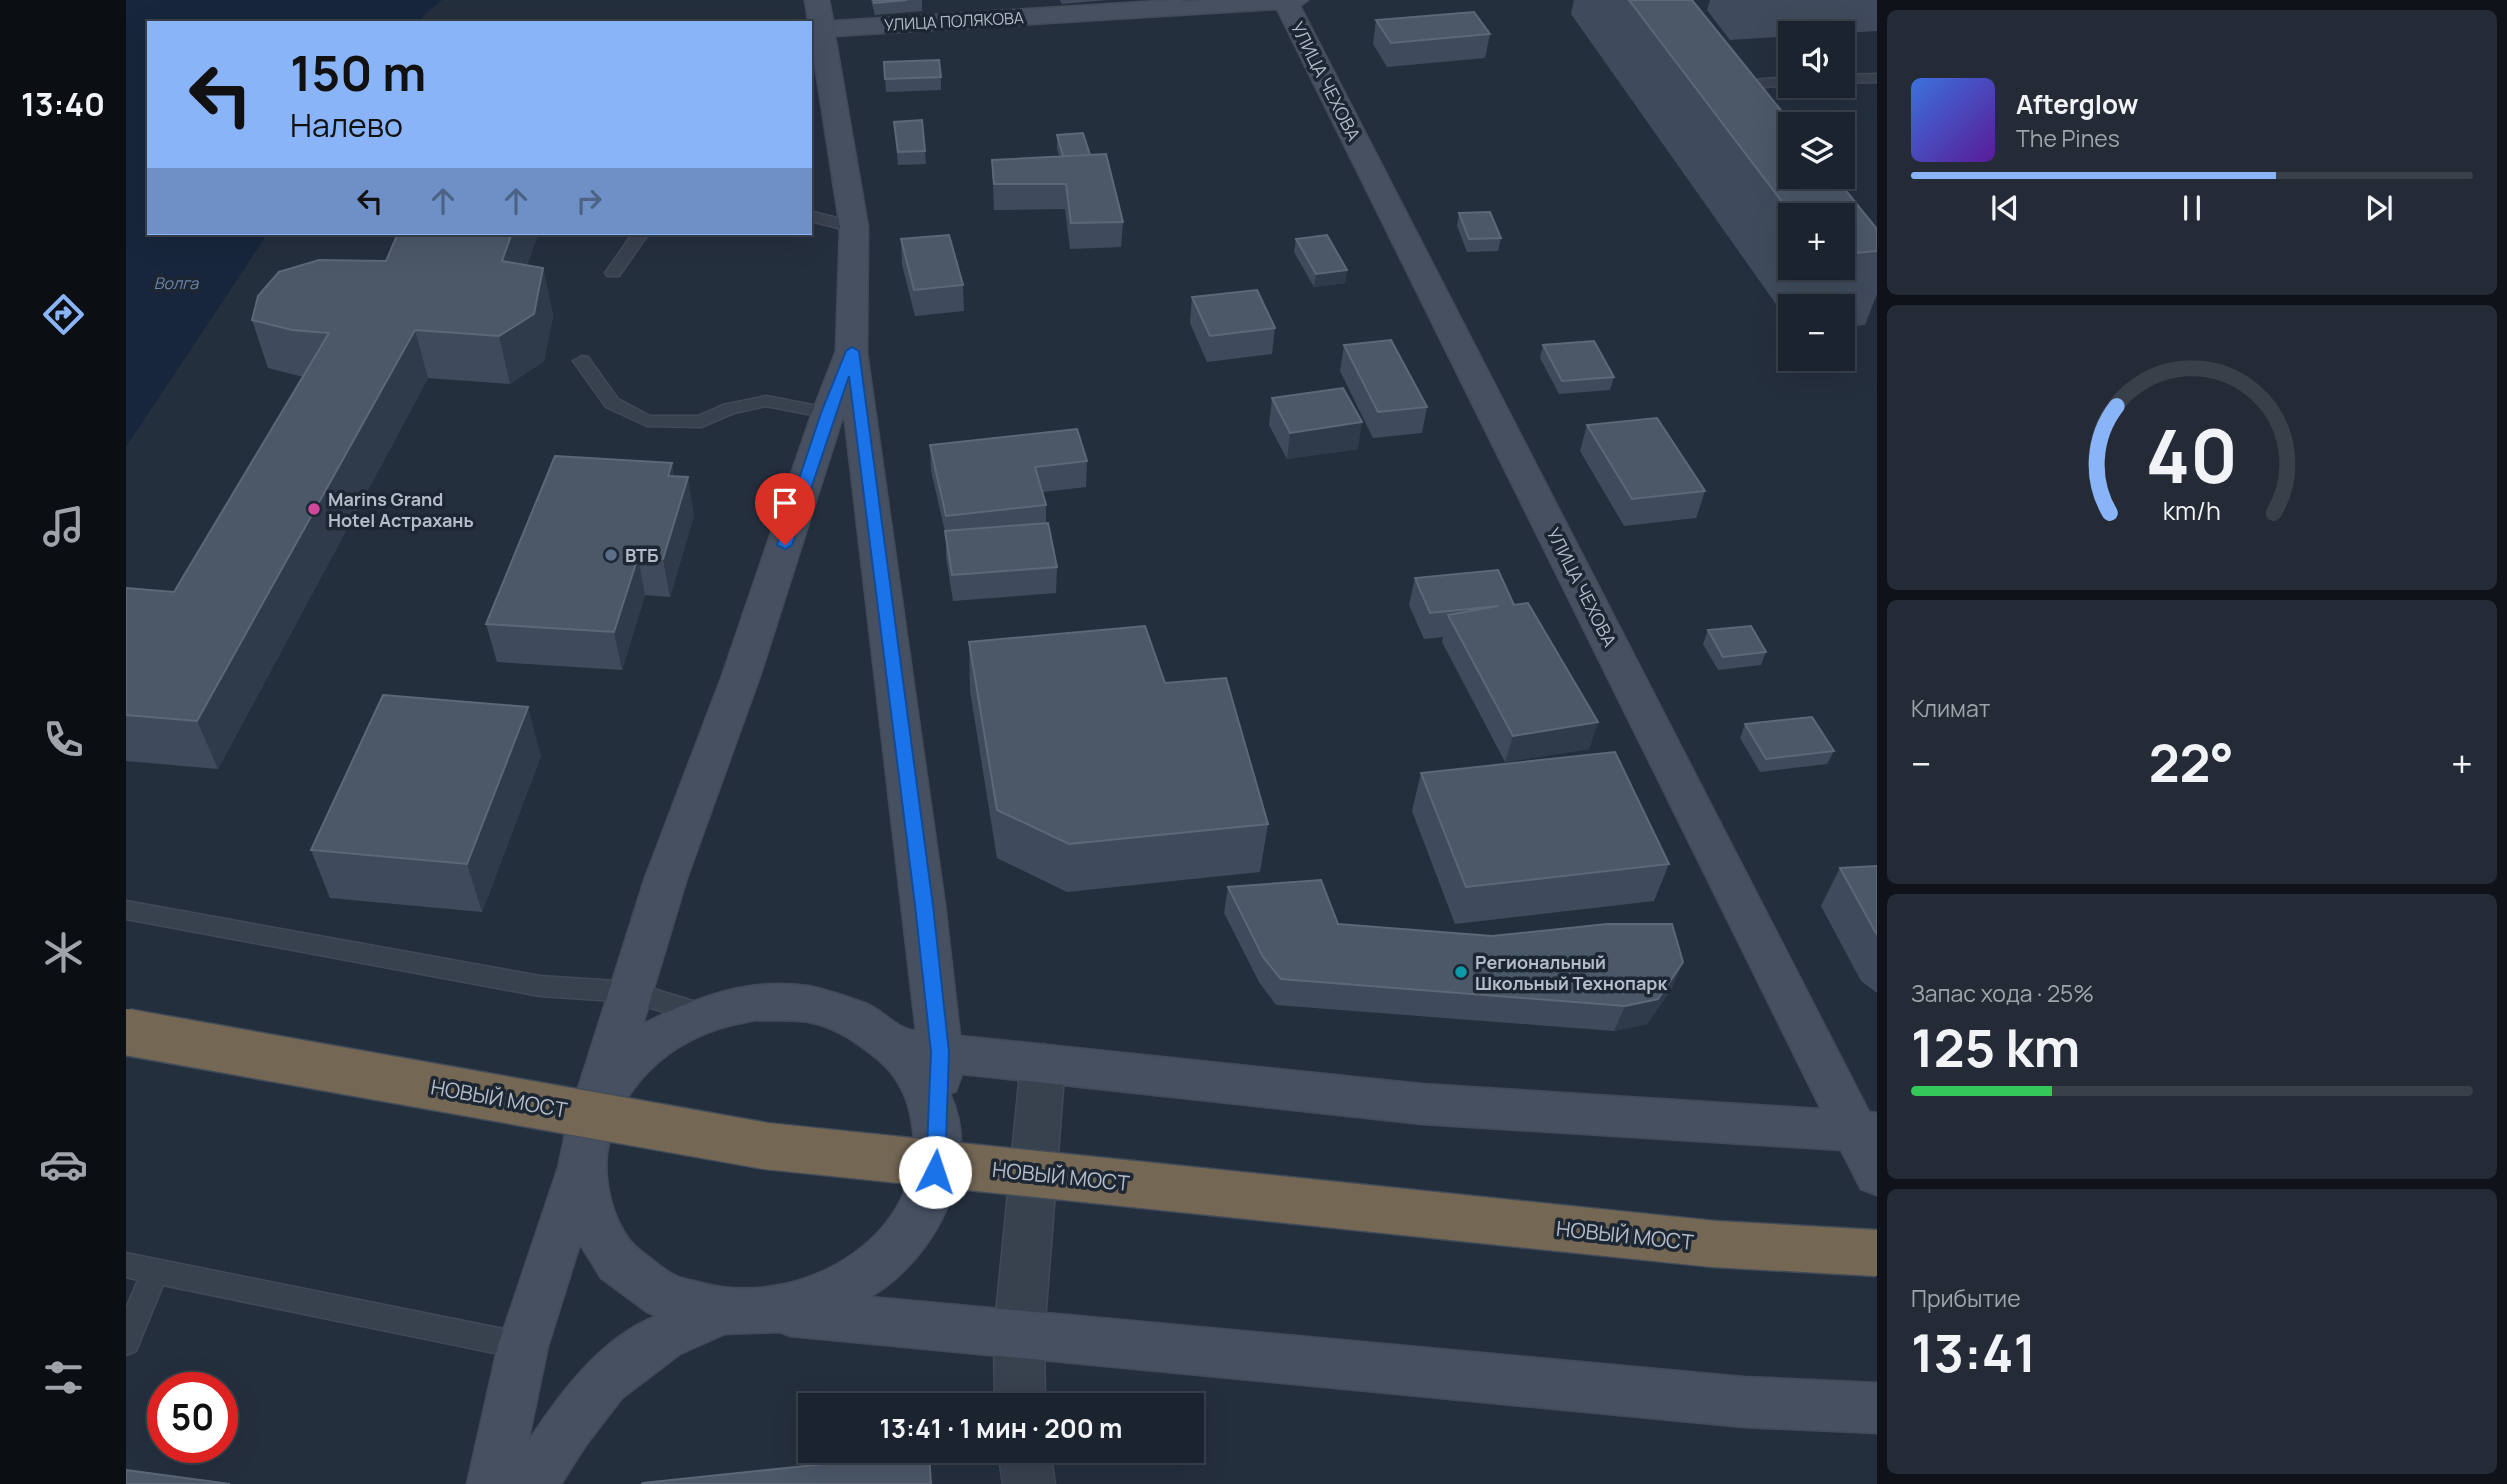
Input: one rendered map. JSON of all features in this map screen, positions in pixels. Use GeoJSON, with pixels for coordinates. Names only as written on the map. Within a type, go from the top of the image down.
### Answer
{"type":"FeatureCollection","features":[{"type":"Feature","properties":{"kind":"highway","name":"НОВЫЙ МОСТ"},"geometry":{"type":"LineString","coordinates":[[126,1032],[766,1146],[1714,1244],[1877,1254]]}},
{"type":"Feature","properties":{"kind":"street"},"geometry":{"type":"LineString","coordinates":[[774,1311],[823,1298],[867,1273],[902,1239],[923,1207],[935,1172],[938,1138],[940,1052],[924,905],[852,351],[854,227],[817,0]]}},
{"type":"Feature","properties":{"kind":"street","name":"УЛИЦА ЧЕХОВА"},"geometry":{"type":"LineString","coordinates":[[1286,0],[1866,1131],[1877,1174]]}},
{"type":"Feature","properties":{"kind":"street","name":"УЛИЦА ПОЛЯКОВА"},"geometry":{"type":"LineString","coordinates":[[823,29],[1296,0]]}},
{"type":"Feature","properties":{"kind":"street"},"geometry":{"type":"LineString","coordinates":[[493,1484],[523,1346],[581,1165],[592,1117],[666,878],[741,676],[828,413],[852,351]]}},
{"type":"Feature","properties":{"kind":"street"},"geometry":{"type":"LineString","coordinates":[[592,1117],[618,1073],[657,1038],[704,1014],[756,1002],[808,1004],[857,1019],[897,1048],[918,1074],[932,1104],[938,1138]]}},
{"type":"Feature","properties":{"kind":"street"},"geometry":{"type":"LineString","coordinates":[[897,1048],[1422,1104],[1866,1131]]}},
{"type":"Feature","properties":{"kind":"street"},"geometry":{"type":"LineString","coordinates":[[1020,1393],[1019,1334],[1042,1063]]}},
{"type":"Feature","properties":{"kind":"street"},"geometry":{"type":"LineString","coordinates":[[581,1165],[589,1216],[618,1262],[664,1296],[723,1311],[774,1311],[1744,1402],[1877,1408]]}},
{"type":"Feature","properties":{"kind":"street"},"geometry":{"type":"LineString","coordinates":[[531,1484],[568,1427],[604,1381],[662,1337],[723,1311]]}},
{"type":"Feature","properties":{"kind":"street"},"geometry":{"type":"LineString","coordinates":[[1026,1463],[1029,1484]]}},
{"type":"Feature","properties":{"kind":"lane"},"geometry":{"type":"LineString","coordinates":[[1855,79],[1877,78]]}},
{"type":"Feature","properties":{"kind":"lane"},"geometry":{"type":"LineString","coordinates":[[1743,85],[1778,82]]}},
{"type":"Feature","properties":{"kind":"lane"},"geometry":{"type":"LineString","coordinates":[[812,216],[854,227]]}},
{"type":"Feature","properties":{"kind":"lane"},"geometry":{"type":"LineString","coordinates":[[613,272],[639,235]]}},
{"type":"Feature","properties":{"kind":"lane"},"geometry":{"type":"LineString","coordinates":[[582,361],[612,403],[647,421],[701,422],[729,409],[765,401],[828,413]]}},
{"type":"Feature","properties":{"kind":"lane"},"geometry":{"type":"LineString","coordinates":[[126,909],[540,986],[631,992],[704,1014]]}},
{"type":"Feature","properties":{"kind":"lane"},"geometry":{"type":"LineString","coordinates":[[126,1265],[523,1346]]}},
{"type":"Feature","properties":{"kind":"lane"},"geometry":{"type":"LineString","coordinates":[[126,1342],[155,1271]]}},
{"type":"Feature","properties":{"kind":"water","name":"Волга"},"geometry":{"type":"Polygon","coordinates":[[[126,0],[442,0],[420,21],[147,21],[147,235],[267,235],[126,447],[126,0]]]}},
{"type":"Feature","properties":{"kind":"building"},"geometry":{"type":"Polygon","coordinates":[[[873,0],[907,0],[874,3],[873,0]]]}},
{"type":"Feature","properties":{"kind":"building"},"geometry":{"type":"Polygon","coordinates":[[[1629,0],[1692,0],[1782,112],[1778,112],[1778,189],[1845,189],[1877,229],[1877,251],[1855,253],[1855,203],[1783,203],[1629,0]]]}},
{"type":"Feature","properties":{"kind":"building"},"geometry":{"type":"Polygon","coordinates":[[[1474,12],[1490,34],[1391,43],[1376,20],[1474,12]]]}},
{"type":"Feature","properties":{"kind":"building"},"geometry":{"type":"Polygon","coordinates":[[[939,60],[941,77],[885,79],[884,62],[939,60]]]}},
{"type":"Feature","properties":{"kind":"building"},"geometry":{"type":"Polygon","coordinates":[[[922,120],[925,151],[898,152],[894,122],[922,120]]]}},
{"type":"Feature","properties":{"kind":"building"},"geometry":{"type":"Polygon","coordinates":[[[1083,133],[1090,155],[1063,156],[1057,135],[1083,133]]]}},
{"type":"Feature","properties":{"kind":"building"},"geometry":{"type":"Polygon","coordinates":[[[1106,154],[1123,222],[1071,223],[1066,184],[994,184],[992,160],[1106,154]]]}},
{"type":"Feature","properties":{"kind":"building"},"geometry":{"type":"Polygon","coordinates":[[[1490,212],[1501,238],[1469,239],[1459,213],[1490,212]]]}},
{"type":"Feature","properties":{"kind":"building"},"geometry":{"type":"Polygon","coordinates":[[[397,235],[511,235],[502,261],[543,268],[534,314],[499,336],[415,330],[197,721],[126,715],[126,588],[174,592],[329,333],[292,330],[252,320],[258,296],[279,272],[319,260],[386,261],[397,235]]]}},
{"type":"Feature","properties":{"kind":"building"},"geometry":{"type":"Polygon","coordinates":[[[949,235],[963,285],[914,290],[901,239],[949,235]]]}},
{"type":"Feature","properties":{"kind":"building"},"geometry":{"type":"Polygon","coordinates":[[[1327,235],[1347,270],[1316,274],[1296,239],[1327,235]]]}},
{"type":"Feature","properties":{"kind":"building"},"geometry":{"type":"Polygon","coordinates":[[[1257,290],[1275,328],[1210,336],[1192,297],[1257,290]]]}},
{"type":"Feature","properties":{"kind":"building"},"geometry":{"type":"Polygon","coordinates":[[[1391,340],[1427,407],[1378,412],[1344,345],[1391,340]]]}},
{"type":"Feature","properties":{"kind":"building"},"geometry":{"type":"Polygon","coordinates":[[[1594,341],[1614,377],[1562,381],[1543,345],[1594,341]]]}},
{"type":"Feature","properties":{"kind":"building"},"geometry":{"type":"Polygon","coordinates":[[[1343,388],[1362,422],[1290,433],[1272,398],[1343,388]]]}},
{"type":"Feature","properties":{"kind":"building"},"geometry":{"type":"Polygon","coordinates":[[[1657,418],[1705,491],[1632,499],[1587,425],[1657,418]]]}},
{"type":"Feature","properties":{"kind":"building"},"geometry":{"type":"Polygon","coordinates":[[[1077,429],[1087,461],[1035,467],[1046,505],[946,516],[930,445],[1077,429]]]}},
{"type":"Feature","properties":{"kind":"building","name":"ВТБ"},"geometry":{"type":"Polygon","coordinates":[[[555,456],[672,463],[668,476],[688,477],[663,559],[638,557],[614,632],[486,624],[555,456]]]}},
{"type":"Feature","properties":{"kind":"building"},"geometry":{"type":"Polygon","coordinates":[[[1048,523],[1057,567],[952,575],[945,531],[1048,523]]]}},
{"type":"Feature","properties":{"kind":"building"},"geometry":{"type":"Polygon","coordinates":[[[1498,570],[1514,605],[1528,603],[1598,722],[1513,736],[1448,615],[1498,606],[1430,613],[1415,578],[1498,570]]]}},
{"type":"Feature","properties":{"kind":"building"},"geometry":{"type":"Polygon","coordinates":[[[1145,626],[1165,683],[1226,678],[1268,824],[1069,844],[997,810],[969,642],[1145,626]]]}},
{"type":"Feature","properties":{"kind":"building"},"geometry":{"type":"Polygon","coordinates":[[[1751,626],[1766,652],[1723,657],[1708,630],[1751,626]]]}},
{"type":"Feature","properties":{"kind":"building"},"geometry":{"type":"Polygon","coordinates":[[[383,695],[528,707],[467,864],[311,850],[383,695]]]}},
{"type":"Feature","properties":{"kind":"building"},"geometry":{"type":"Polygon","coordinates":[[[1812,717],[1834,751],[1766,759],[1745,724],[1812,717]]]}},
{"type":"Feature","properties":{"kind":"building"},"geometry":{"type":"Polygon","coordinates":[[[1615,752],[1669,864],[1466,887],[1421,773],[1615,752]]]}},
{"type":"Feature","properties":{"kind":"building"},"geometry":{"type":"Polygon","coordinates":[[[1877,866],[1877,935],[1840,868],[1877,866]]]}},
{"type":"Feature","properties":{"kind":"building","name":"Региональный Школьный Технопарк"},"geometry":{"type":"Polygon","coordinates":[[[1321,880],[1338,924],[1492,936],[1607,924],[1672,924],[1683,962],[1658,999],[1625,1006],[1281,979],[1263,957],[1228,887],[1321,880]]]}},
{"type":"Feature","properties":{"kind":"building"},"geometry":{"type":"Polygon","coordinates":[[[834,1463],[930,1463],[931,1484],[642,1484],[834,1463]]]}},
{"type":"Feature","properties":{"kind":"building"},"geometry":{"type":"Polygon","coordinates":[[[126,1470],[230,1484],[126,1484],[126,1470]]]}},
{"type":"Feature","properties":{"kind":"place","name":"Marins Grand Hotel Астрахань"},"geometry":{"type":"Point","coordinates":[314,509]}},
{"type":"Feature","properties":{"kind":"place","name":"ВТБ"},"geometry":{"type":"Point","coordinates":[611,555]}},
{"type":"Feature","properties":{"kind":"place","name":"Региональный Школьный Технопарк"},"geometry":{"type":"Point","coordinates":[1461,972]}},
{"type":"Feature","properties":{"kind":"route"},"geometry":{"type":"LineString","coordinates":[[785,545],[828,413],[852,351],[924,905],[940,1052],[935,1172]]}}]}
